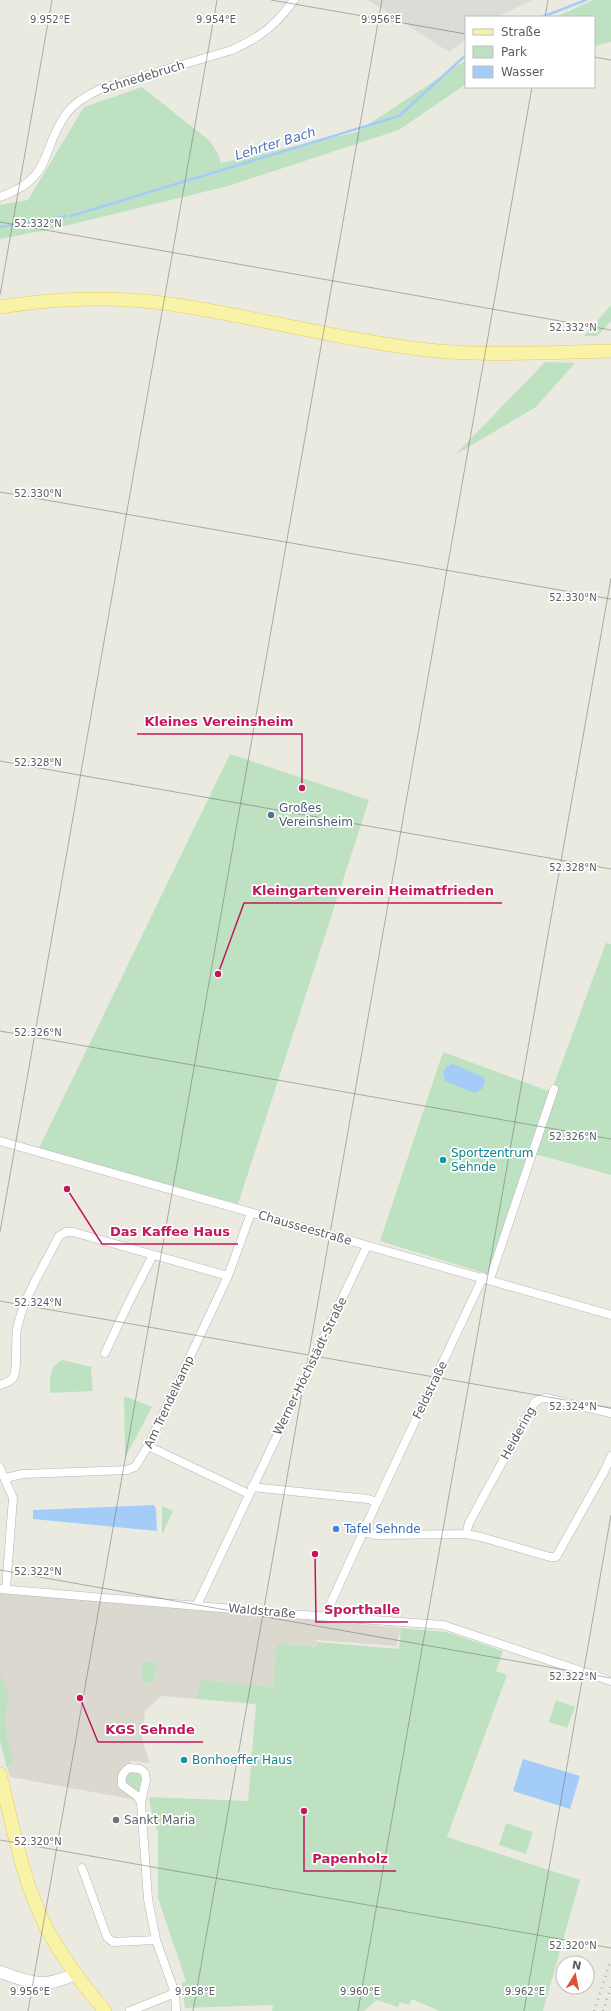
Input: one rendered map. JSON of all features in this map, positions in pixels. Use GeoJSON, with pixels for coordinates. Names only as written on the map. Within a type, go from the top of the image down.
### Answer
{"type":"FeatureCollection","features":[{"type":"Feature","properties":{"kind":"main road"},"geometry":{"type":"LineString","coordinates":[[0,307],[32,302],[78,299],[125,300],[170,304],[419,349],[496,354],[611,351]]}},
{"type":"Feature","properties":{"kind":"main road"},"geometry":{"type":"LineString","coordinates":[[0,1774],[27,1880],[37,1907],[47,1928],[75,1974],[105,2011]]}},
{"type":"Feature","properties":{"kind":"main road"},"geometry":{"type":"LineString","coordinates":[[0,1972],[33,1983],[47,1984],[57,1982],[75,1974]]}},
{"type":"Feature","properties":{"kind":"street","name":"Schnedebruch"},"geometry":{"type":"LineString","coordinates":[[0,197],[26,185],[35,176],[43,166],[57,129],[66,114],[80,100],[100,89],[232,50],[252,41],[281,18],[294,0]]}},
{"type":"Feature","properties":{"kind":"street","name":"Feldstraße"},"geometry":{"type":"LineString","coordinates":[[327,1617],[329,1607],[377,1502],[487,1278],[554,1089]]}},
{"type":"Feature","properties":{"kind":"street","name":"Chausseestraße"},"geometry":{"type":"LineString","coordinates":[[0,1141],[367,1246],[487,1278],[611,1315]]}},
{"type":"Feature","properties":{"kind":"street","name":"Am Trendelkamp"},"geometry":{"type":"LineString","coordinates":[[5,1478],[23,1474],[127,1470],[135,1467],[148,1446],[228,1276],[251,1213]]}},
{"type":"Feature","properties":{"kind":"street"},"geometry":{"type":"LineString","coordinates":[[0,1385],[10,1381],[14,1377],[16,1371],[15,1347],[20,1315],[59,1236],[66,1232],[73,1232],[228,1276]]}},
{"type":"Feature","properties":{"kind":"street","name":"Werner-Höchstädt-Straße"},"geometry":{"type":"LineString","coordinates":[[197,1605],[367,1246]]}},
{"type":"Feature","properties":{"kind":"street"},"geometry":{"type":"LineString","coordinates":[[105,1353],[153,1255]]}},
{"type":"Feature","properties":{"kind":"street","name":"Heidering"},"geometry":{"type":"LineString","coordinates":[[466,1534],[469,1523],[535,1402],[546,1398],[611,1413]]}},
{"type":"Feature","properties":{"kind":"street"},"geometry":{"type":"LineString","coordinates":[[148,1446],[251,1490],[318,1494],[368,1499],[377,1502]]}},
{"type":"Feature","properties":{"kind":"street"},"geometry":{"type":"LineString","coordinates":[[364,1532],[376,1535],[466,1534],[481,1536],[550,1557],[556,1557],[602,1477],[611,1456]]}},
{"type":"Feature","properties":{"kind":"street"},"geometry":{"type":"LineString","coordinates":[[0,1468],[13,1498],[3,1589]]}},
{"type":"Feature","properties":{"kind":"street","name":"Waldstraße"},"geometry":{"type":"LineString","coordinates":[[3,1589],[327,1617],[443,1625],[611,1681]]}},
{"type":"Feature","properties":{"kind":"street"},"geometry":{"type":"LineString","coordinates":[[141,1802],[148,1899],[156,1940],[175,1993],[176,2011]]}},
{"type":"Feature","properties":{"kind":"street"},"geometry":{"type":"LineString","coordinates":[[82,1868],[107,1937],[114,1942],[156,1940]]}},
{"type":"Feature","properties":{"kind":"street"},"geometry":{"type":"LineString","coordinates":[[130,2011],[175,1993]]}},
{"type":"Feature","properties":{"kind":"shaded area"},"geometry":{"type":"Polygon","coordinates":[[[368,0],[533,0],[499,16],[465,16],[465,40],[449,52],[368,0]]]}},
{"type":"Feature","properties":{"kind":"shaded area"},"geometry":{"type":"Polygon","coordinates":[[[0,1593],[401,1628],[396,1646],[317,1640],[316,1647],[277,1643],[273,1687],[200,1681],[197,1699],[161,1696],[145,1711],[142,1740],[150,1763],[130,1761],[136,1800],[10,1777],[0,1739],[0,1593]]]}},
{"type":"Feature","properties":{"kind":"green space"},"geometry":{"type":"Polygon","coordinates":[[[593,0],[611,0],[611,42],[595,46],[595,16],[558,16],[593,0]]]}},
{"type":"Feature","properties":{"kind":"green space"},"geometry":{"type":"Polygon","coordinates":[[[465,61],[465,85],[399,130],[228,186],[61,227],[0,239],[0,205],[28,200],[84,107],[142,87],[210,141],[218,154],[221,163],[357,132],[465,61]]]}},
{"type":"Feature","properties":{"kind":"green space"},"geometry":{"type":"Polygon","coordinates":[[[611,305],[611,321],[597,336],[584,336],[611,305]]]}},
{"type":"Feature","properties":{"kind":"green space"},"geometry":{"type":"Polygon","coordinates":[[[545,362],[575,363],[536,407],[455,455],[545,362]]]}},
{"type":"Feature","properties":{"kind":"green space"},"geometry":{"type":"Polygon","coordinates":[[[230,754],[369,800],[238,1204],[39,1148],[230,754]]]}},
{"type":"Feature","properties":{"kind":"green space"},"geometry":{"type":"Polygon","coordinates":[[[606,943],[611,944],[611,1175],[531,1153],[487,1274],[380,1241],[443,1052],[551,1092],[606,943]]]}},
{"type":"Feature","properties":{"kind":"green space"},"geometry":{"type":"Polygon","coordinates":[[[62,1360],[92,1367],[93,1391],[50,1393],[50,1379],[52,1370],[57,1363],[62,1360]]]}},
{"type":"Feature","properties":{"kind":"green space"},"geometry":{"type":"Polygon","coordinates":[[[124,1396],[152,1407],[125,1458],[124,1396]]]}},
{"type":"Feature","properties":{"kind":"green space"},"geometry":{"type":"Polygon","coordinates":[[[162,1506],[173,1511],[162,1535],[162,1506]]]}},
{"type":"Feature","properties":{"kind":"green space"},"geometry":{"type":"Polygon","coordinates":[[[401,1628],[446,1632],[503,1651],[496,1671],[507,1675],[447,1837],[580,1880],[559,1955],[555,1955],[555,1969],[543,2011],[439,2011],[412,1999],[409,2005],[400,2002],[398,2007],[377,2000],[364,2011],[272,2011],[273,2005],[185,2008],[182,1983],[186,1981],[158,1898],[158,1832],[153,1820],[149,1797],[248,1801],[256,1704],[197,1699],[200,1680],[273,1687],[277,1643],[316,1647],[317,1642],[399,1649],[401,1628]]]}},
{"type":"Feature","properties":{"kind":"green space"},"geometry":{"type":"Polygon","coordinates":[[[143,1661],[156,1662],[154,1683],[141,1682],[143,1661]]]}},
{"type":"Feature","properties":{"kind":"green space"},"geometry":{"type":"Polygon","coordinates":[[[0,1674],[8,1690],[6,1721],[8,1745],[13,1760],[7,1768],[0,1741],[0,1674]]]}},
{"type":"Feature","properties":{"kind":"green space"},"geometry":{"type":"Polygon","coordinates":[[[556,1700],[575,1707],[567,1728],[549,1722],[556,1700]]]}},
{"type":"Feature","properties":{"kind":"green space"},"geometry":{"type":"Polygon","coordinates":[[[136,1770],[142,1774],[142,1785],[137,1794],[124,1784],[127,1772],[136,1770]]]}},
{"type":"Feature","properties":{"kind":"green space"},"geometry":{"type":"Polygon","coordinates":[[[506,1823],[533,1832],[526,1854],[499,1845],[506,1823]]]}},
{"type":"Feature","properties":{"kind":"water"},"geometry":{"type":"Polygon","coordinates":[[[453,1064],[483,1077],[485,1081],[482,1089],[475,1093],[445,1081],[443,1074],[446,1067],[453,1064]]]}},
{"type":"Feature","properties":{"kind":"water"},"geometry":{"type":"Polygon","coordinates":[[[154,1505],[156,1509],[157,1531],[33,1519],[33,1510],[154,1505]]]}},
{"type":"Feature","properties":{"kind":"water"},"geometry":{"type":"Polygon","coordinates":[[[523,1759],[580,1776],[570,1809],[513,1791],[523,1759]]]}},
{"type":"Feature","properties":{"kind":"waterway","name":"Lehrter Bach"},"geometry":{"type":"LineString","coordinates":[[545,16],[586,0]]}},
{"type":"Feature","properties":{"kind":"waterway","name":"Lehrter Bach"},"geometry":{"type":"LineString","coordinates":[[71,216],[399,116],[465,56]]}},
{"type":"Feature","properties":{"kind":"waterway","name":"Lehrter Bach"},"geometry":{"type":"LineString","coordinates":[[0,227],[66,216]]}},
{"type":"Feature","properties":{"kind":"railway"},"geometry":{"type":"LineString","coordinates":[[594,2011],[611,1960]]}},
{"type":"Feature","properties":{"kind":"railway"},"geometry":{"type":"LineString","coordinates":[[603,2011],[611,1986]]}},
{"type":"Feature","properties":{"kind":"place","name":"Kleines Vereinsheim"},"geometry":{"type":"Point","coordinates":[302,788]}},
{"type":"Feature","properties":{"kind":"place","name":"Großes Vereinsheim"},"geometry":{"type":"Point","coordinates":[271,815]}},
{"type":"Feature","properties":{"kind":"place","name":"Kleingartenverein Heimatfrieden"},"geometry":{"type":"Point","coordinates":[218,974]}},
{"type":"Feature","properties":{"kind":"place","name":"Sportzentrum Sehnde"},"geometry":{"type":"Point","coordinates":[443,1160]}},
{"type":"Feature","properties":{"kind":"place","name":"Das Kaffee Haus"},"geometry":{"type":"Point","coordinates":[67,1189]}},
{"type":"Feature","properties":{"kind":"place","name":"Tafel Sehnde"},"geometry":{"type":"Point","coordinates":[336,1529]}},
{"type":"Feature","properties":{"kind":"place","name":"Sporthalle"},"geometry":{"type":"Point","coordinates":[315,1554]}},
{"type":"Feature","properties":{"kind":"place","name":"KGS Sehnde"},"geometry":{"type":"Point","coordinates":[80,1698]}},
{"type":"Feature","properties":{"kind":"place","name":"Bonhoeffer Haus"},"geometry":{"type":"Point","coordinates":[184,1760]}},
{"type":"Feature","properties":{"kind":"place","name":"Papenholz"},"geometry":{"type":"Point","coordinates":[304,1811]}},
{"type":"Feature","properties":{"kind":"place","name":"Sankt Maria"},"geometry":{"type":"Point","coordinates":[116,1820]}}]}
